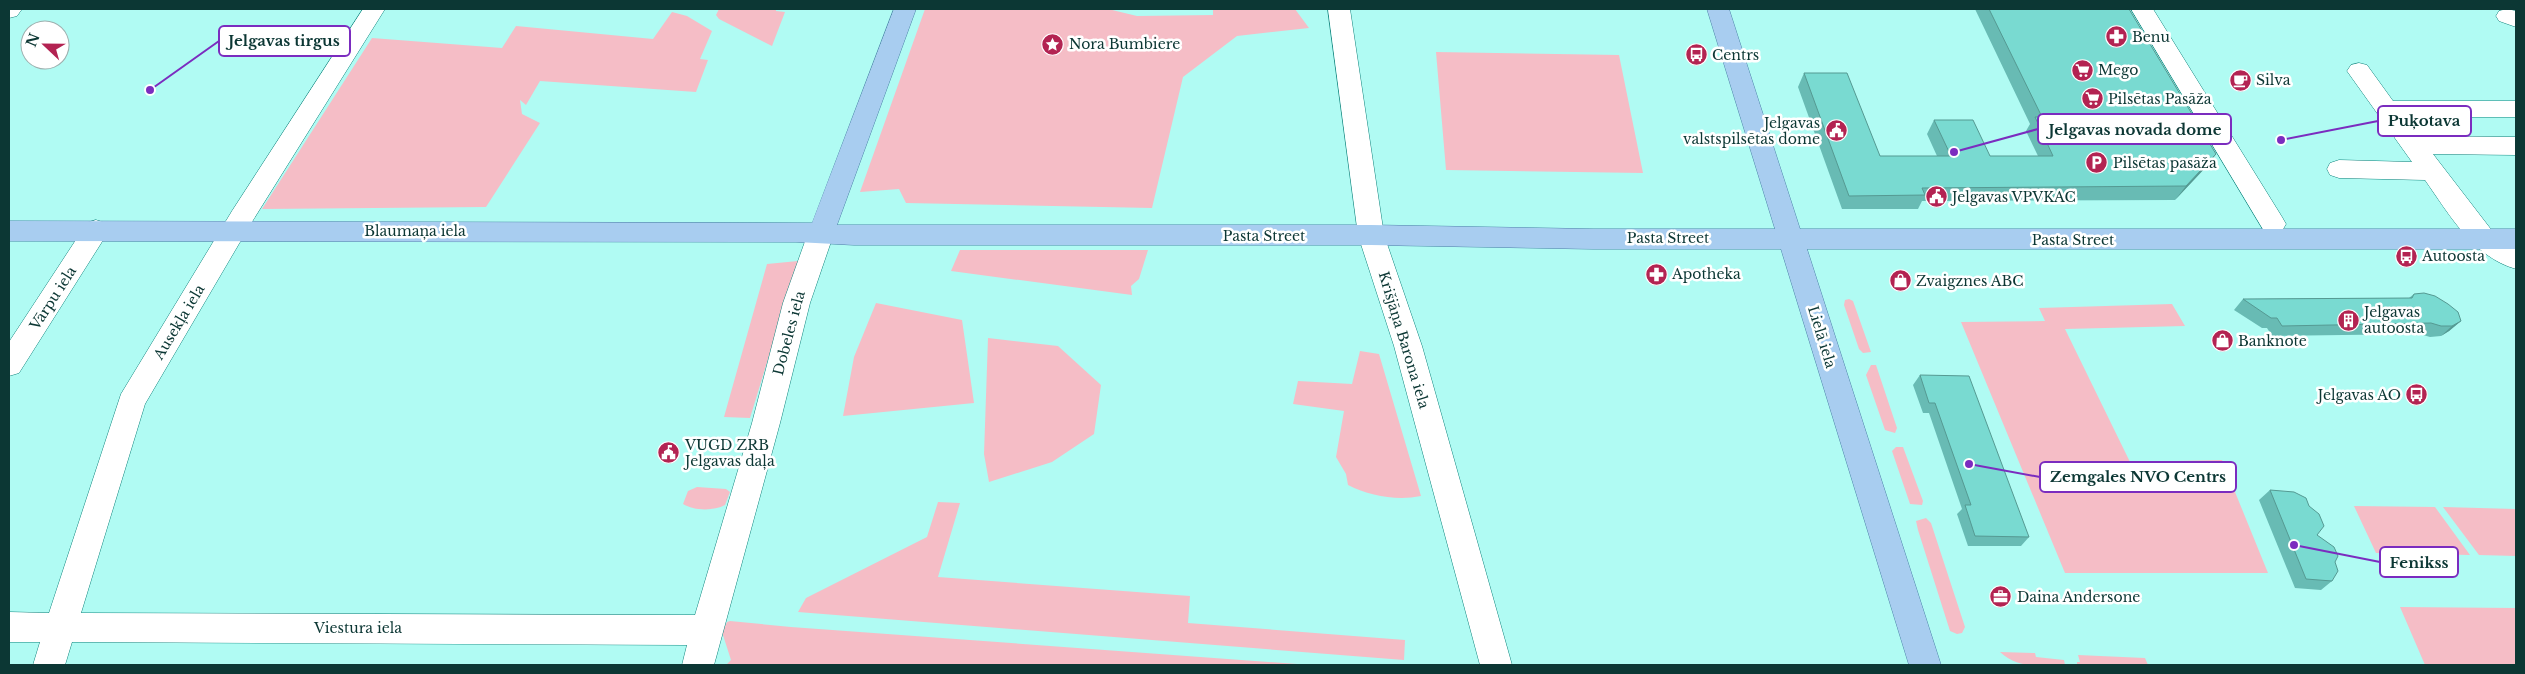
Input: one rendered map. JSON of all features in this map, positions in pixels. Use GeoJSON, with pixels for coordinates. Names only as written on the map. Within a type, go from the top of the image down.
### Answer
{"type":"FeatureCollection","features":[{"type":"Feature","properties":{"kind":"main road","name":"Dobeles iela"},"geometry":{"type":"LineString","coordinates":[[821,233],[905,9]]}},
{"type":"Feature","properties":{"kind":"main road","name":"Lielā iela"},"geometry":{"type":"LineString","coordinates":[[1718,9],[1924,665]]}},
{"type":"Feature","properties":{"kind":"main road","name":"Blaumaņa iela"},"geometry":{"type":"LineString","coordinates":[[9,231],[821,233]]}},
{"type":"Feature","properties":{"kind":"main road","name":"Pasta Street"},"geometry":{"type":"LineString","coordinates":[[821,233],[1180,236],[1371,235],[1594,239],[2516,239]]}},
{"type":"Feature","properties":{"kind":"street","name":"Ausekļa iela"},"geometry":{"type":"LineString","coordinates":[[49,665],[131,402],[233,231],[374,9]]}},
{"type":"Feature","properties":{"kind":"street","name":"Krišjāņa Barona iela"},"geometry":{"type":"LineString","coordinates":[[1339,9],[1371,235],[1408,346],[1496,665]]}},
{"type":"Feature","properties":{"kind":"street"},"geometry":{"type":"LineString","coordinates":[[2142,9],[2273,224]]}},
{"type":"Feature","properties":{"kind":"street"},"geometry":{"type":"LineString","coordinates":[[2359,71],[2484,239],[2516,260]]}},
{"type":"Feature","properties":{"kind":"street"},"geometry":{"type":"LineString","coordinates":[[2387,109],[2516,109]]}},
{"type":"Feature","properties":{"kind":"street"},"geometry":{"type":"LineString","coordinates":[[2413,145],[2516,146]]}},
{"type":"Feature","properties":{"kind":"street"},"geometry":{"type":"LineString","coordinates":[[2339,169],[2432,171]]}},
{"type":"Feature","properties":{"kind":"street","name":"Vārpu iela"},"geometry":{"type":"LineString","coordinates":[[9,365],[96,230]]}},
{"type":"Feature","properties":{"kind":"street","name":"Dobeles iela"},"geometry":{"type":"LineString","coordinates":[[698,665],[706,630],[767,422],[794,312],[810,257],[821,233]]}},
{"type":"Feature","properties":{"kind":"street","name":"Viestura iela"},"geometry":{"type":"LineString","coordinates":[[9,627],[706,630]]}},
{"type":"Feature","properties":{"kind":"shaded area"},"geometry":{"type":"Polygon","coordinates":[[[719,9],[776,9],[776,11],[785,12],[772,46],[719,19],[716,15],[719,9]]]}},
{"type":"Feature","properties":{"kind":"shaded area"},"geometry":{"type":"Polygon","coordinates":[[[925,9],[1108,9],[1137,16],[1213,15],[1213,9],[1295,9],[1309,28],[1237,36],[1183,77],[1152,208],[906,203],[899,189],[860,192],[925,9]]]}},
{"type":"Feature","properties":{"kind":"shaded area"},"geometry":{"type":"Polygon","coordinates":[[[672,12],[687,16],[712,31],[700,59],[708,60],[696,92],[540,81],[526,105],[520,100],[522,114],[540,123],[486,207],[262,209],[372,38],[502,48],[516,26],[653,39],[672,12]]]}},
{"type":"Feature","properties":{"kind":"shaded area"},"geometry":{"type":"Polygon","coordinates":[[[1436,52],[1619,55],[1643,173],[1446,170],[1436,52]]]}},
{"type":"Feature","properties":{"kind":"shaded area"},"geometry":{"type":"Polygon","coordinates":[[[960,250],[1148,250],[1139,279],[1131,286],[1132,295],[951,271],[960,250]]]}},
{"type":"Feature","properties":{"kind":"shaded area"},"geometry":{"type":"Polygon","coordinates":[[[798,261],[750,418],[724,417],[767,264],[798,261]]]}},
{"type":"Feature","properties":{"kind":"shaded area"},"geometry":{"type":"Polygon","coordinates":[[[1845,300],[1853,301],[1871,352],[1863,353],[1859,349],[1844,305],[1845,300]]]}},
{"type":"Feature","properties":{"kind":"shaded area"},"geometry":{"type":"Polygon","coordinates":[[[876,303],[962,320],[974,403],[843,416],[854,357],[876,303]]]}},
{"type":"Feature","properties":{"kind":"shaded area"},"geometry":{"type":"Polygon","coordinates":[[[2172,304],[2185,326],[2065,329],[2130,462],[2222,460],[2268,573],[2065,573],[1961,322],[2045,321],[2039,308],[2172,304]]]}},
{"type":"Feature","properties":{"kind":"shaded area"},"geometry":{"type":"Polygon","coordinates":[[[988,338],[1058,346],[1101,385],[1094,434],[1052,462],[989,482],[984,454],[988,338]]]}},
{"type":"Feature","properties":{"kind":"shaded area"},"geometry":{"type":"Polygon","coordinates":[[[1360,351],[1379,354],[1421,496],[1403,498],[1384,497],[1348,485],[1346,474],[1336,457],[1344,411],[1293,404],[1298,381],[1352,384],[1360,351]]]}},
{"type":"Feature","properties":{"kind":"shaded area"},"geometry":{"type":"Polygon","coordinates":[[[1871,365],[1876,365],[1897,428],[1895,433],[1885,430],[1866,375],[1871,365]]]}},
{"type":"Feature","properties":{"kind":"shaded area"},"geometry":{"type":"Polygon","coordinates":[[[1896,447],[1903,447],[1923,501],[1922,505],[1910,504],[1892,451],[1896,447]]]}},
{"type":"Feature","properties":{"kind":"shaded area"},"geometry":{"type":"Polygon","coordinates":[[[697,487],[726,489],[730,492],[725,505],[720,507],[698,509],[683,504],[688,491],[697,487]]]}},
{"type":"Feature","properties":{"kind":"shaded area"},"geometry":{"type":"Polygon","coordinates":[[[938,502],[960,503],[938,577],[1190,596],[1188,623],[1405,640],[1404,660],[798,612],[806,598],[927,537],[938,502]]]}},
{"type":"Feature","properties":{"kind":"shaded area"},"geometry":{"type":"Polygon","coordinates":[[[2354,506],[2435,507],[2470,555],[2376,553],[2354,506]]]}},
{"type":"Feature","properties":{"kind":"shaded area"},"geometry":{"type":"Polygon","coordinates":[[[2443,507],[2516,509],[2516,556],[2479,555],[2443,507]]]}},
{"type":"Feature","properties":{"kind":"shaded area"},"geometry":{"type":"Polygon","coordinates":[[[1926,518],[1931,523],[1965,627],[1962,633],[1957,634],[1950,631],[1918,530],[1916,521],[1926,518]]]}},
{"type":"Feature","properties":{"kind":"shaded area"},"geometry":{"type":"Polygon","coordinates":[[[2400,607],[2516,608],[2516,665],[2425,665],[2400,607]]]}},
{"type":"Feature","properties":{"kind":"shaded area"},"geometry":{"type":"Polygon","coordinates":[[[727,622],[1311,665],[726,665],[731,660],[722,632],[727,622]]]}},
{"type":"Feature","properties":{"kind":"shaded area"},"geometry":{"type":"Polygon","coordinates":[[[2000,652],[2035,653],[2036,657],[2064,660],[2065,665],[2039,666],[2023,664],[2015,662],[2000,652]]]}},
{"type":"Feature","properties":{"kind":"shaded area"},"geometry":{"type":"Polygon","coordinates":[[[2078,655],[2145,658],[2148,665],[2077,665],[2077,662],[2080,662],[2078,655]]]}},
{"type":"Feature","properties":{"kind":"building","name":"Pilsētas Pasāža"},"geometry":{"type":"Polygon","coordinates":[[[1989,9],[2129,9],[2216,154],[2186,186],[1922,188],[1925,195],[1849,196],[1804,73],[1847,73],[1880,156],[1951,156],[1934,120],[1973,120],[1990,156],[2053,156],[2035,117],[2042,117],[1989,9]]]}},
{"type":"Feature","properties":{"kind":"building"},"geometry":{"type":"Polygon","coordinates":[[[2424,293],[2435,296],[2448,304],[2458,312],[2461,321],[2452,326],[2441,326],[2431,323],[2282,326],[2277,318],[2271,318],[2243,299],[2412,298],[2414,294],[2424,293]]]}},
{"type":"Feature","properties":{"kind":"building"},"geometry":{"type":"Polygon","coordinates":[[[1920,375],[1969,376],[2029,537],[1975,536],[1965,505],[1971,505],[1935,403],[1929,403],[1920,375]]]}},
{"type":"Feature","properties":{"kind":"building"},"geometry":{"type":"Polygon","coordinates":[[[2270,490],[2294,492],[2306,498],[2309,506],[2319,514],[2324,526],[2317,535],[2334,547],[2338,556],[2335,562],[2338,571],[2332,581],[2306,579],[2270,490]]]}},
{"type":"Feature","properties":{"kind":"place","name":"Benu"},"geometry":{"type":"Point","coordinates":[2116,37]}},
{"type":"Feature","properties":{"kind":"place","name":"Nora Bumbiere"},"geometry":{"type":"Point","coordinates":[1053,44]}},
{"type":"Feature","properties":{"kind":"place","name":"Centrs"},"geometry":{"type":"Point","coordinates":[1696,55]}},
{"type":"Feature","properties":{"kind":"place","name":"Mego"},"geometry":{"type":"Point","coordinates":[2082,70]}},
{"type":"Feature","properties":{"kind":"place","name":"Silva"},"geometry":{"type":"Point","coordinates":[2240,80]}},
{"type":"Feature","properties":{"kind":"place","name":"Jelgavas tirgus"},"geometry":{"type":"Point","coordinates":[150,90]}},
{"type":"Feature","properties":{"kind":"place","name":"Pilsētas Pasāža"},"geometry":{"type":"Point","coordinates":[2092,99]}},
{"type":"Feature","properties":{"kind":"place","name":"Jelgavas valstspilsētas dome"},"geometry":{"type":"Point","coordinates":[1836,131]}},
{"type":"Feature","properties":{"kind":"place","name":"Puķotava"},"geometry":{"type":"Point","coordinates":[2281,140]}},
{"type":"Feature","properties":{"kind":"place","name":"Jelgavas novada dome"},"geometry":{"type":"Point","coordinates":[1954,152]}},
{"type":"Feature","properties":{"kind":"place","name":"Pilsētas pasāža"},"geometry":{"type":"Point","coordinates":[2097,163]}},
{"type":"Feature","properties":{"kind":"place","name":"Jelgavas VPVKAC"},"geometry":{"type":"Point","coordinates":[1936,197]}},
{"type":"Feature","properties":{"kind":"place","name":"Autoosta"},"geometry":{"type":"Point","coordinates":[2406,256]}},
{"type":"Feature","properties":{"kind":"place","name":"Apotheka"},"geometry":{"type":"Point","coordinates":[1656,274]}},
{"type":"Feature","properties":{"kind":"place","name":"Zvaigznes ABC"},"geometry":{"type":"Point","coordinates":[1900,281]}},
{"type":"Feature","properties":{"kind":"place","name":"Jelgavas autoosta"},"geometry":{"type":"Point","coordinates":[2348,320]}},
{"type":"Feature","properties":{"kind":"place","name":"Banknote"},"geometry":{"type":"Point","coordinates":[2222,341]}},
{"type":"Feature","properties":{"kind":"place","name":"Jelgavas AO"},"geometry":{"type":"Point","coordinates":[2417,395]}},
{"type":"Feature","properties":{"kind":"place","name":"VUGD ZRB Jelgavas daļa"},"geometry":{"type":"Point","coordinates":[669,453]}},
{"type":"Feature","properties":{"kind":"place","name":"Zemgales NVO Centrs"},"geometry":{"type":"Point","coordinates":[1969,464]}},
{"type":"Feature","properties":{"kind":"place","name":"Fenikss"},"geometry":{"type":"Point","coordinates":[2294,545]}},
{"type":"Feature","properties":{"kind":"place","name":"Daina Andersone"},"geometry":{"type":"Point","coordinates":[2001,597]}}]}
